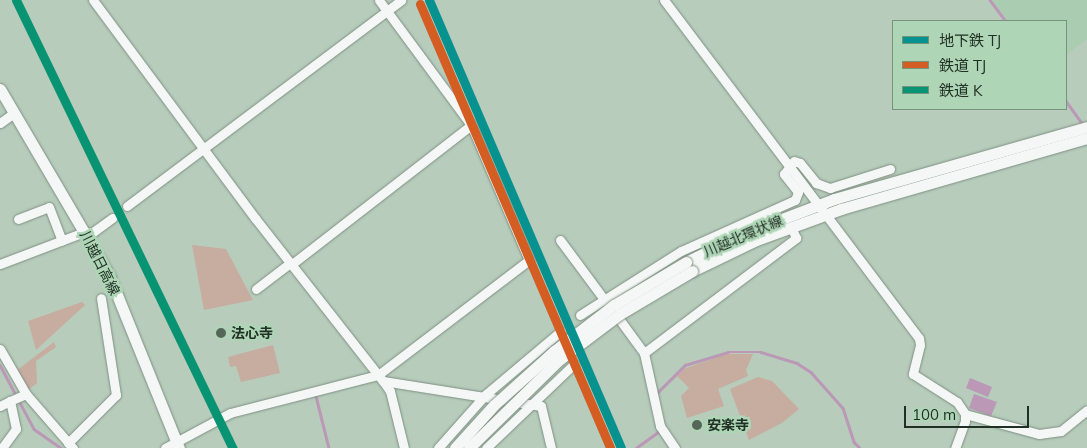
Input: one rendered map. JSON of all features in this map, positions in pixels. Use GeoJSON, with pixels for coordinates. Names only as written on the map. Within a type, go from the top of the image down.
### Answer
{"type":"FeatureCollection","features":[{"type":"Feature","properties":{"kind":"main road","name":"川越日高線"},"geometry":{"type":"LineString","coordinates":[[0,90],[86,233],[109,275],[178,445]]}},
{"type":"Feature","properties":{"kind":"main road","name":"川越北環状線"},"geometry":{"type":"LineString","coordinates":[[455,448],[494,405],[560,346],[614,305],[689,266],[748,232],[1087,127]]}},
{"type":"Feature","properties":{"kind":"main road","name":"川越北環状線"},"geometry":{"type":"LineString","coordinates":[[469,448],[560,359],[689,266],[791,227],[823,209],[1087,138]]}},
{"type":"Feature","properties":{"kind":"street"},"geometry":{"type":"LineString","coordinates":[[93,0],[291,264],[390,391],[404,448]]}},
{"type":"Feature","properties":{"kind":"street"},"geometry":{"type":"LineString","coordinates":[[379,0],[471,125],[529,260],[380,378]]}},
{"type":"Feature","properties":{"kind":"street"},"geometry":{"type":"LineString","coordinates":[[127,206],[401,0]]}},
{"type":"Feature","properties":{"kind":"street"},"geometry":{"type":"LineString","coordinates":[[664,0],[919,338],[920,345],[913,374],[957,402],[965,414],[966,421],[955,448]]}},
{"type":"Feature","properties":{"kind":"street"},"geometry":{"type":"LineString","coordinates":[[0,124],[14,113]]}},
{"type":"Feature","properties":{"kind":"street"},"geometry":{"type":"LineString","coordinates":[[256,289],[471,125]]}},
{"type":"Feature","properties":{"kind":"street"},"geometry":{"type":"LineString","coordinates":[[580,315],[604,298],[681,251],[795,200],[798,192],[784,174],[788,165],[794,161],[800,164],[816,183],[830,188],[890,169]]}},
{"type":"Feature","properties":{"kind":"street"},"geometry":{"type":"LineString","coordinates":[[18,219],[49,207],[62,241]]}},
{"type":"Feature","properties":{"kind":"street"},"geometry":{"type":"LineString","coordinates":[[0,264],[92,232],[112,218]]}},
{"type":"Feature","properties":{"kind":"street"},"geometry":{"type":"LineString","coordinates":[[644,353],[796,238],[791,227]]}},
{"type":"Feature","properties":{"kind":"street"},"geometry":{"type":"LineString","coordinates":[[560,240],[644,353],[660,426],[675,448]]}},
{"type":"Feature","properties":{"kind":"street"},"geometry":{"type":"LineString","coordinates":[[0,396],[17,398],[70,445],[114,400],[116,395],[101,298]]}},
{"type":"Feature","properties":{"kind":"street"},"geometry":{"type":"LineString","coordinates":[[438,448],[485,395],[562,330]]}},
{"type":"Feature","properties":{"kind":"street"},"geometry":{"type":"LineString","coordinates":[[0,349],[17,398],[16,429],[2,448]]}},
{"type":"Feature","properties":{"kind":"street"},"geometry":{"type":"LineString","coordinates":[[486,448],[574,364]]}},
{"type":"Feature","properties":{"kind":"street"},"geometry":{"type":"LineString","coordinates":[[165,448],[178,445],[230,413],[380,378],[541,406],[551,448]]}},
{"type":"Feature","properties":{"kind":"street"},"geometry":{"type":"LineString","coordinates":[[0,406],[17,398]]}},
{"type":"Feature","properties":{"kind":"street"},"geometry":{"type":"LineString","coordinates":[[965,414],[1039,434],[1061,430],[1087,410]]}},
{"type":"Feature","properties":{"kind":"shaded area"},"geometry":{"type":"Polygon","coordinates":[[[992,0],[1087,0],[1087,39],[1067,54],[1067,20],[1007,20],[992,0]]]}},
{"type":"Feature","properties":{"kind":"shaded area"},"geometry":{"type":"Polygon","coordinates":[[[192,245],[226,249],[253,300],[204,310],[192,245]]]}},
{"type":"Feature","properties":{"kind":"shaded area"},"geometry":{"type":"Polygon","coordinates":[[[82,302],[85,305],[36,350],[28,321],[82,302]]]}},
{"type":"Feature","properties":{"kind":"shaded area"},"geometry":{"type":"Polygon","coordinates":[[[54,342],[56,347],[36,361],[37,383],[28,390],[16,371],[54,342]]]}},
{"type":"Feature","properties":{"kind":"shaded area"},"geometry":{"type":"Polygon","coordinates":[[[273,345],[280,373],[241,382],[236,366],[230,367],[228,357],[273,345]]]}},
{"type":"Feature","properties":{"kind":"shaded area"},"geometry":{"type":"Polygon","coordinates":[[[726,354],[753,354],[746,370],[748,376],[718,389],[724,406],[687,418],[681,396],[689,388],[677,376],[684,369],[726,354]]]}},
{"type":"Feature","properties":{"kind":"shaded area"},"geometry":{"type":"Polygon","coordinates":[[[758,377],[772,381],[799,409],[782,423],[749,440],[730,389],[758,377]]]}},
{"type":"Feature","properties":{"kind":"shaded area"},"geometry":{"type":"Polygon","coordinates":[[[970,378],[992,387],[988,397],[966,388],[970,378]]]}},
{"type":"Feature","properties":{"kind":"shaded area"},"geometry":{"type":"Polygon","coordinates":[[[974,394],[997,402],[991,416],[969,408],[974,394]]]}},
{"type":"Feature","properties":{"kind":"waterway"},"geometry":{"type":"LineString","coordinates":[[990,0],[1005,20]]}},
{"type":"Feature","properties":{"kind":"waterway"},"geometry":{"type":"LineString","coordinates":[[1067,102],[1083,124]]}},
{"type":"Feature","properties":{"kind":"waterway"},"geometry":{"type":"LineString","coordinates":[[656,394],[685,365],[728,352],[761,352],[797,363],[811,372],[843,408],[854,442],[860,448]]}},
{"type":"Feature","properties":{"kind":"waterway"},"geometry":{"type":"LineString","coordinates":[[0,365],[34,429],[61,448]]}},
{"type":"Feature","properties":{"kind":"waterway"},"geometry":{"type":"LineString","coordinates":[[316,396],[329,448]]}},
{"type":"Feature","properties":{"kind":"waterway"},"geometry":{"type":"LineString","coordinates":[[636,448],[658,432]]}},
{"type":"Feature","properties":{"kind":"metro line","name":"TJ"},"geometry":{"type":"LineString","coordinates":[[429,0],[621,448]]}},
{"type":"Feature","properties":{"kind":"rail line","name":"K"},"geometry":{"type":"LineString","coordinates":[[16,0],[233,448]]}},
{"type":"Feature","properties":{"kind":"rail line","name":"TJ"},"geometry":{"type":"LineString","coordinates":[[420,4],[610,448]]}},
{"type":"Feature","properties":{"kind":"place","name":"法心寺"},"geometry":{"type":"Point","coordinates":[221,333]}},
{"type":"Feature","properties":{"kind":"place","name":"安楽寺"},"geometry":{"type":"Point","coordinates":[697,425]}}]}
